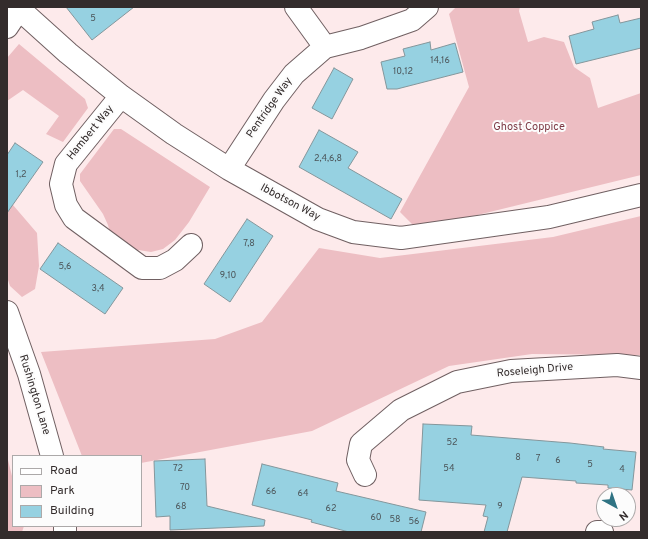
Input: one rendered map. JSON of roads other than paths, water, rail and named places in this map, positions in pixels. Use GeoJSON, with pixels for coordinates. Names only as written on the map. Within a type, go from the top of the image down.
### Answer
{"type":"FeatureCollection","features":[{"type":"Feature","properties":{"kind":"street"},"geometry":{"type":"LineString","coordinates":[[296,7],[325,47]]}},
{"type":"Feature","properties":{"kind":"street","name":"Pentridge Way"},"geometry":{"type":"LineString","coordinates":[[229,169],[274,100],[290,79],[325,47],[361,38],[412,20],[427,7]]}},
{"type":"Feature","properties":{"kind":"street"},"geometry":{"type":"LineString","coordinates":[[7,27],[18,8]]}},
{"type":"Feature","properties":{"kind":"street","name":"Ibbotson Way"},"geometry":{"type":"LineString","coordinates":[[18,8],[68,53],[121,96],[174,134],[229,169],[318,219],[354,232],[401,238],[549,217],[641,195]]}},
{"type":"Feature","properties":{"kind":"street","name":"Hambert Way"},"geometry":{"type":"LineString","coordinates":[[121,96],[66,164],[61,184],[66,205],[74,218],[142,268],[160,268],[175,260],[191,245]]}},
{"type":"Feature","properties":{"kind":"street","name":"Rushington Lane"},"geometry":{"type":"LineString","coordinates":[[7,312],[29,374],[52,455]]}},
{"type":"Feature","properties":{"kind":"street","name":"Roseleigh Drive"},"geometry":{"type":"LineString","coordinates":[[365,475],[358,460],[361,444],[400,410],[457,382],[512,371],[617,366],[641,368]]}},
{"type":"Feature","properties":{"kind":"park label","name":"Ghost Coppice"},"geometry":{"type":"Point","coordinates":[529,128]}}]}
